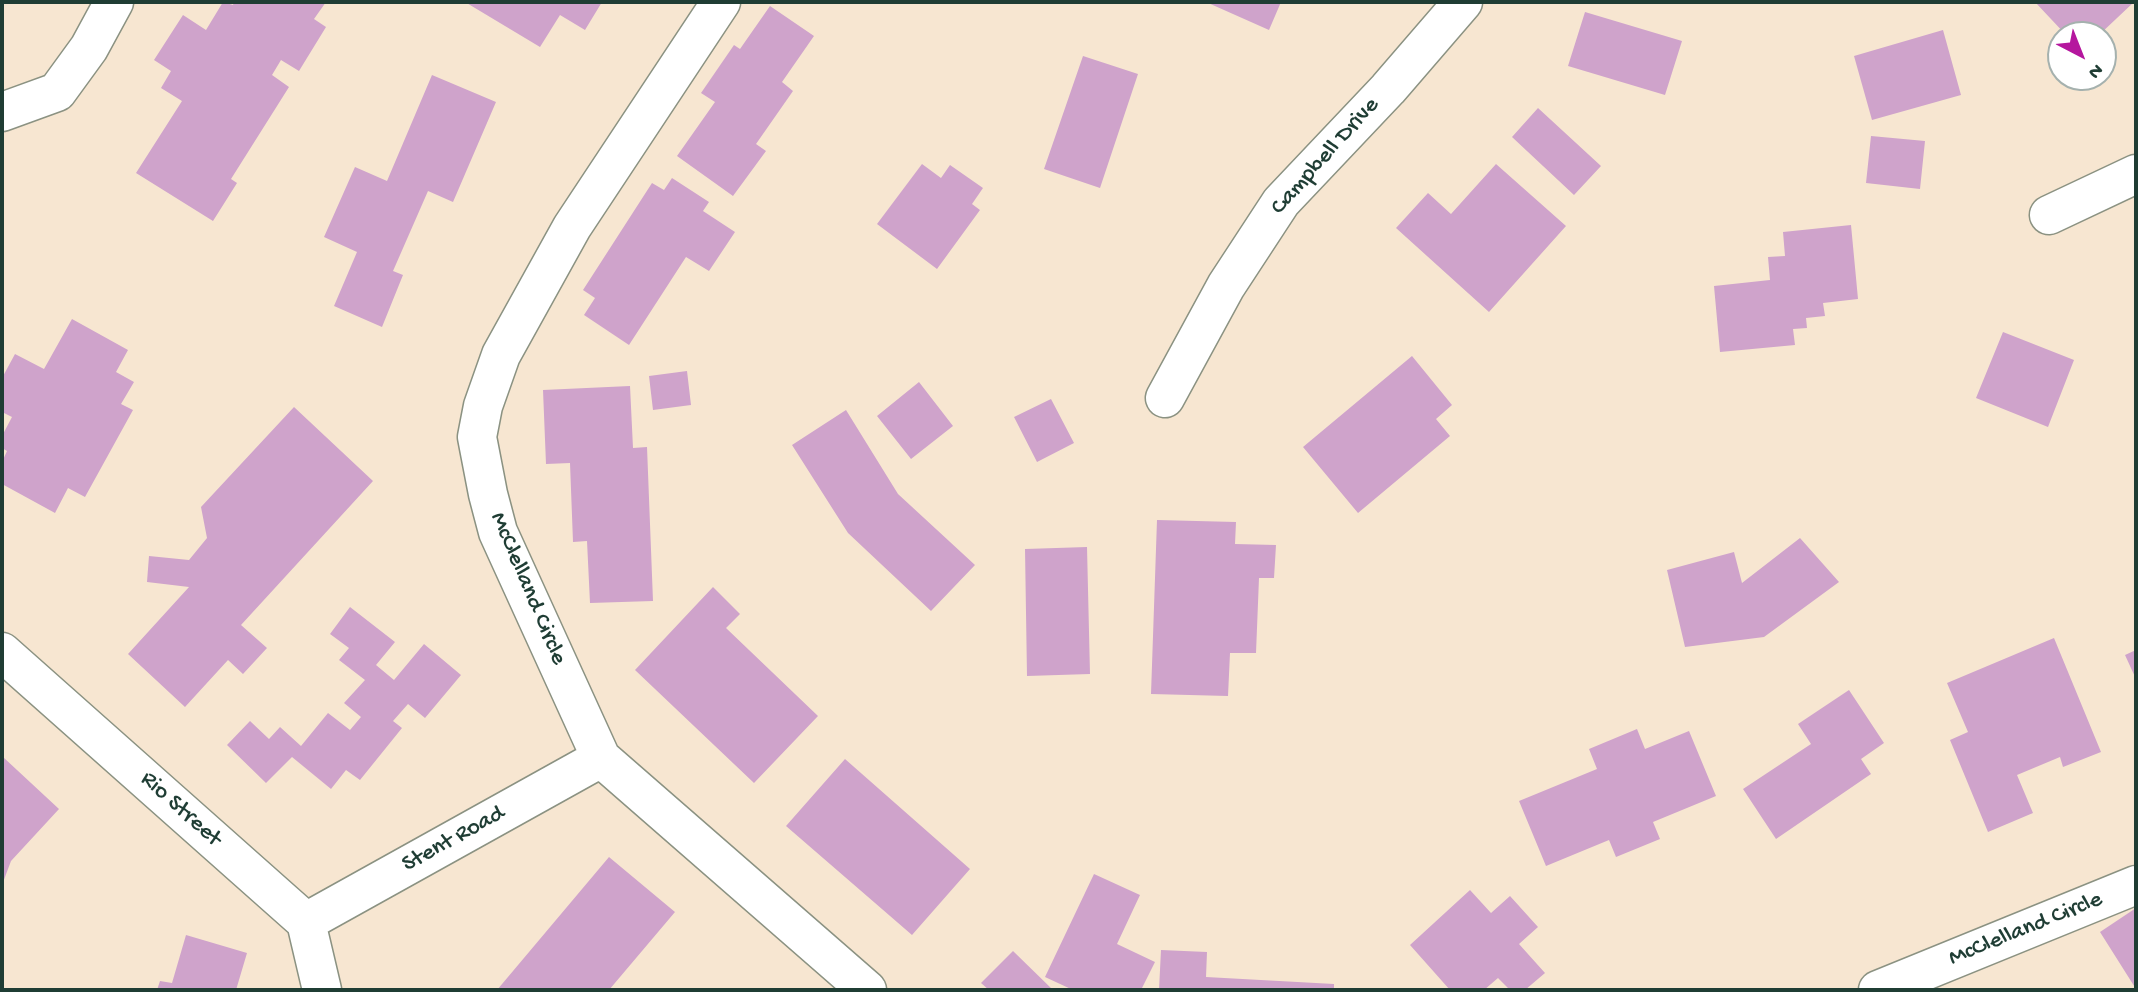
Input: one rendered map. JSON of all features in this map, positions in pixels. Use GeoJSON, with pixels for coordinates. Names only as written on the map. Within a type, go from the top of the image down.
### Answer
{"type":"FeatureCollection","features":[{"type":"Feature","properties":{"kind":"street"},"geometry":{"type":"LineString","coordinates":[[2,112],[57,92],[89,48],[114,2]]}},
{"type":"Feature","properties":{"kind":"street","name":"McClelland Circle"},"geometry":{"type":"LineString","coordinates":[[721,2],[572,227],[501,355],[483,406],[477,437],[498,531],[601,758],[867,990]]}},
{"type":"Feature","properties":{"kind":"street","name":"Campbell Drive"},"geometry":{"type":"LineString","coordinates":[[1165,398],[1226,286],[1282,202],[1388,89],[1463,2]]}},
{"type":"Feature","properties":{"kind":"street"},"geometry":{"type":"LineString","coordinates":[[2049,215],[2136,174]]}},
{"type":"Feature","properties":{"kind":"street","name":"Rio Street"},"geometry":{"type":"LineString","coordinates":[[2,652],[306,922]]}},
{"type":"Feature","properties":{"kind":"street","name":"Stent Road"},"geometry":{"type":"LineString","coordinates":[[306,922],[601,758]]}},
{"type":"Feature","properties":{"kind":"street","name":"McClelland Circle"},"geometry":{"type":"LineString","coordinates":[[1878,990],[2136,885]]}},
{"type":"Feature","properties":{"kind":"street"},"geometry":{"type":"LineString","coordinates":[[306,922],[322,990]]}},
{"type":"Feature","properties":{"kind":"building"},"geometry":{"type":"Polygon","coordinates":[[[223,2],[233,5],[234,2],[326,2],[314,19],[326,27],[299,71],[281,60],[272,75],[289,87],[231,179],[237,183],[213,221],[136,173],[182,101],[161,88],[171,71],[154,60],[183,15],[206,30],[223,2]]]}},
{"type":"Feature","properties":{"kind":"building"},"geometry":{"type":"Polygon","coordinates":[[[465,2],[602,2],[585,30],[560,15],[540,47],[465,2]]]}},
{"type":"Feature","properties":{"kind":"building"},"geometry":{"type":"Polygon","coordinates":[[[1206,2],[1281,2],[1269,30],[1206,2]]]}},
{"type":"Feature","properties":{"kind":"building"},"geometry":{"type":"Polygon","coordinates":[[[2035,2],[2134,2],[2114,21],[2053,21],[2035,2]]]}},
{"type":"Feature","properties":{"kind":"building"},"geometry":{"type":"Polygon","coordinates":[[[770,6],[814,36],[782,82],[793,91],[756,144],[766,151],[733,196],[677,156],[715,102],[701,93],[734,45],[740,49],[770,6]]]}},
{"type":"Feature","properties":{"kind":"building"},"geometry":{"type":"Polygon","coordinates":[[[1585,12],[1682,41],[1665,95],[1568,66],[1585,12]]]}},
{"type":"Feature","properties":{"kind":"building"},"geometry":{"type":"Polygon","coordinates":[[[1943,30],[1961,95],[1872,120],[1854,56],[1943,30]]]}},
{"type":"Feature","properties":{"kind":"building"},"geometry":{"type":"Polygon","coordinates":[[[1083,56],[1138,74],[1100,188],[1044,169],[1083,56]]]}},
{"type":"Feature","properties":{"kind":"building"},"geometry":{"type":"Polygon","coordinates":[[[432,75],[496,102],[453,202],[428,191],[393,271],[403,275],[382,327],[334,306],[357,252],[324,237],[355,167],[387,181],[432,75]]]}},
{"type":"Feature","properties":{"kind":"building"},"geometry":{"type":"Polygon","coordinates":[[[1538,108],[1601,166],[1574,195],[1512,137],[1538,108]]]}},
{"type":"Feature","properties":{"kind":"building"},"geometry":{"type":"Polygon","coordinates":[[[1871,136],[1925,141],[1920,189],[1866,183],[1871,136]]]}},
{"type":"Feature","properties":{"kind":"building"},"geometry":{"type":"Polygon","coordinates":[[[922,164],[941,178],[950,165],[983,188],[972,204],[980,210],[937,269],[877,224],[922,164]]]}},
{"type":"Feature","properties":{"kind":"building"},"geometry":{"type":"Polygon","coordinates":[[[1496,164],[1566,226],[1489,312],[1396,228],[1428,193],[1451,214],[1496,164]]]}},
{"type":"Feature","properties":{"kind":"building"},"geometry":{"type":"Polygon","coordinates":[[[672,178],[709,202],[703,211],[735,232],[709,271],[686,257],[629,345],[584,315],[595,298],[583,290],[652,183],[664,190],[672,178]]]}},
{"type":"Feature","properties":{"kind":"building"},"geometry":{"type":"Polygon","coordinates":[[[1851,225],[1858,299],[1823,303],[1825,316],[1806,318],[1807,328],[1793,329],[1795,345],[1720,352],[1714,286],[1770,280],[1768,257],[1785,256],[1783,232],[1851,225]]]}},
{"type":"Feature","properties":{"kind":"building"},"geometry":{"type":"Polygon","coordinates":[[[72,319],[128,350],[116,372],[134,382],[121,404],[133,410],[85,497],[68,488],[55,513],[2,484],[2,462],[7,451],[2,448],[2,436],[12,417],[2,412],[2,378],[15,354],[44,369],[72,319]]]}},
{"type":"Feature","properties":{"kind":"building"},"geometry":{"type":"Polygon","coordinates":[[[2003,332],[2074,360],[2048,427],[1976,398],[2003,332]]]}},
{"type":"Feature","properties":{"kind":"building"},"geometry":{"type":"Polygon","coordinates":[[[1412,356],[1452,405],[1436,419],[1450,436],[1358,513],[1303,447],[1412,356]]]}},
{"type":"Feature","properties":{"kind":"building"},"geometry":{"type":"Polygon","coordinates":[[[687,371],[691,405],[653,410],[649,376],[687,371]]]}},
{"type":"Feature","properties":{"kind":"building"},"geometry":{"type":"Polygon","coordinates":[[[919,382],[953,426],[911,459],[877,416],[919,382]]]}},
{"type":"Feature","properties":{"kind":"building"},"geometry":{"type":"Polygon","coordinates":[[[630,386],[633,448],[647,447],[653,601],[590,603],[587,541],[573,542],[570,463],[546,464],[543,390],[630,386]]]}},
{"type":"Feature","properties":{"kind":"building"},"geometry":{"type":"Polygon","coordinates":[[[1051,399],[1074,443],[1037,462],[1014,417],[1051,399]]]}},
{"type":"Feature","properties":{"kind":"building"},"geometry":{"type":"Polygon","coordinates":[[[294,407],[373,481],[241,625],[267,648],[243,674],[228,660],[185,707],[128,654],[189,587],[147,582],[149,556],[189,560],[207,538],[201,507],[294,407]]]}},
{"type":"Feature","properties":{"kind":"building"},"geometry":{"type":"Polygon","coordinates":[[[846,410],[898,494],[975,565],[931,611],[848,533],[792,445],[846,410]]]}},
{"type":"Feature","properties":{"kind":"building"},"geometry":{"type":"Polygon","coordinates":[[[1157,520],[1236,522],[1235,544],[1276,545],[1274,578],[1259,578],[1256,653],[1230,653],[1228,696],[1151,694],[1157,520]]]}},
{"type":"Feature","properties":{"kind":"building"},"geometry":{"type":"Polygon","coordinates":[[[1800,538],[1839,582],[1764,637],[1685,647],[1667,570],[1734,552],[1742,583],[1800,538]]]}},
{"type":"Feature","properties":{"kind":"building"},"geometry":{"type":"Polygon","coordinates":[[[1087,547],[1090,674],[1027,676],[1025,549],[1087,547]]]}},
{"type":"Feature","properties":{"kind":"building"},"geometry":{"type":"Polygon","coordinates":[[[713,587],[740,614],[726,628],[818,716],[754,783],[635,670],[713,587]]]}},
{"type":"Feature","properties":{"kind":"building"},"geometry":{"type":"Polygon","coordinates":[[[350,607],[395,642],[376,665],[394,680],[424,644],[461,675],[425,718],[408,704],[393,721],[402,728],[360,780],[346,770],[331,789],[292,757],[266,783],[227,745],[250,721],[269,739],[280,727],[301,746],[328,713],[350,730],[361,717],[344,703],[365,680],[339,660],[349,648],[330,634],[350,607]]]}},
{"type":"Feature","properties":{"kind":"building"},"geometry":{"type":"Polygon","coordinates":[[[2054,638],[2101,752],[2063,767],[2060,757],[2017,775],[2033,813],[1988,832],[1950,740],[1968,732],[1947,683],[2054,638]]]}},
{"type":"Feature","properties":{"kind":"building"},"geometry":{"type":"Polygon","coordinates":[[[2136,650],[2136,679],[2125,655],[2136,650]]]}},
{"type":"Feature","properties":{"kind":"building"},"geometry":{"type":"Polygon","coordinates":[[[1849,690],[1884,743],[1861,759],[1871,774],[1776,839],[1743,789],[1811,744],[1798,724],[1849,690]]]}},
{"type":"Feature","properties":{"kind":"building"},"geometry":{"type":"Polygon","coordinates":[[[1637,729],[1645,749],[1689,731],[1716,796],[1653,822],[1660,839],[1616,857],[1609,840],[1546,866],[1519,801],[1597,769],[1589,749],[1637,729]]]}},
{"type":"Feature","properties":{"kind":"building"},"geometry":{"type":"Polygon","coordinates":[[[3,757],[59,809],[11,861],[2,885],[3,757]]]}},
{"type":"Feature","properties":{"kind":"building"},"geometry":{"type":"Polygon","coordinates":[[[845,759],[970,869],[912,935],[786,826],[845,759]]]}},
{"type":"Feature","properties":{"kind":"building"},"geometry":{"type":"Polygon","coordinates":[[[609,857],[675,912],[609,990],[497,990],[609,857]]]}},
{"type":"Feature","properties":{"kind":"building"},"geometry":{"type":"Polygon","coordinates":[[[1094,874],[1140,895],[1117,944],[1155,962],[1141,990],[1073,990],[1045,977],[1094,874]]]}},
{"type":"Feature","properties":{"kind":"building"},"geometry":{"type":"Polygon","coordinates":[[[1470,890],[1491,913],[1510,896],[1538,927],[1519,944],[1545,973],[1525,990],[1510,990],[1498,978],[1484,990],[1450,990],[1410,945],[1470,890]]]}},
{"type":"Feature","properties":{"kind":"building"},"geometry":{"type":"Polygon","coordinates":[[[2136,908],[2136,989],[2100,932],[2136,908]]]}},
{"type":"Feature","properties":{"kind":"building"},"geometry":{"type":"Polygon","coordinates":[[[186,935],[247,953],[236,990],[157,990],[160,981],[172,983],[186,935]]]}},
{"type":"Feature","properties":{"kind":"building"},"geometry":{"type":"Polygon","coordinates":[[[1161,950],[1207,952],[1206,977],[1334,984],[1334,990],[1159,990],[1161,950]]]}},
{"type":"Feature","properties":{"kind":"building"},"geometry":{"type":"Polygon","coordinates":[[[1013,951],[1053,990],[989,990],[981,983],[1013,951]]]}}]}
